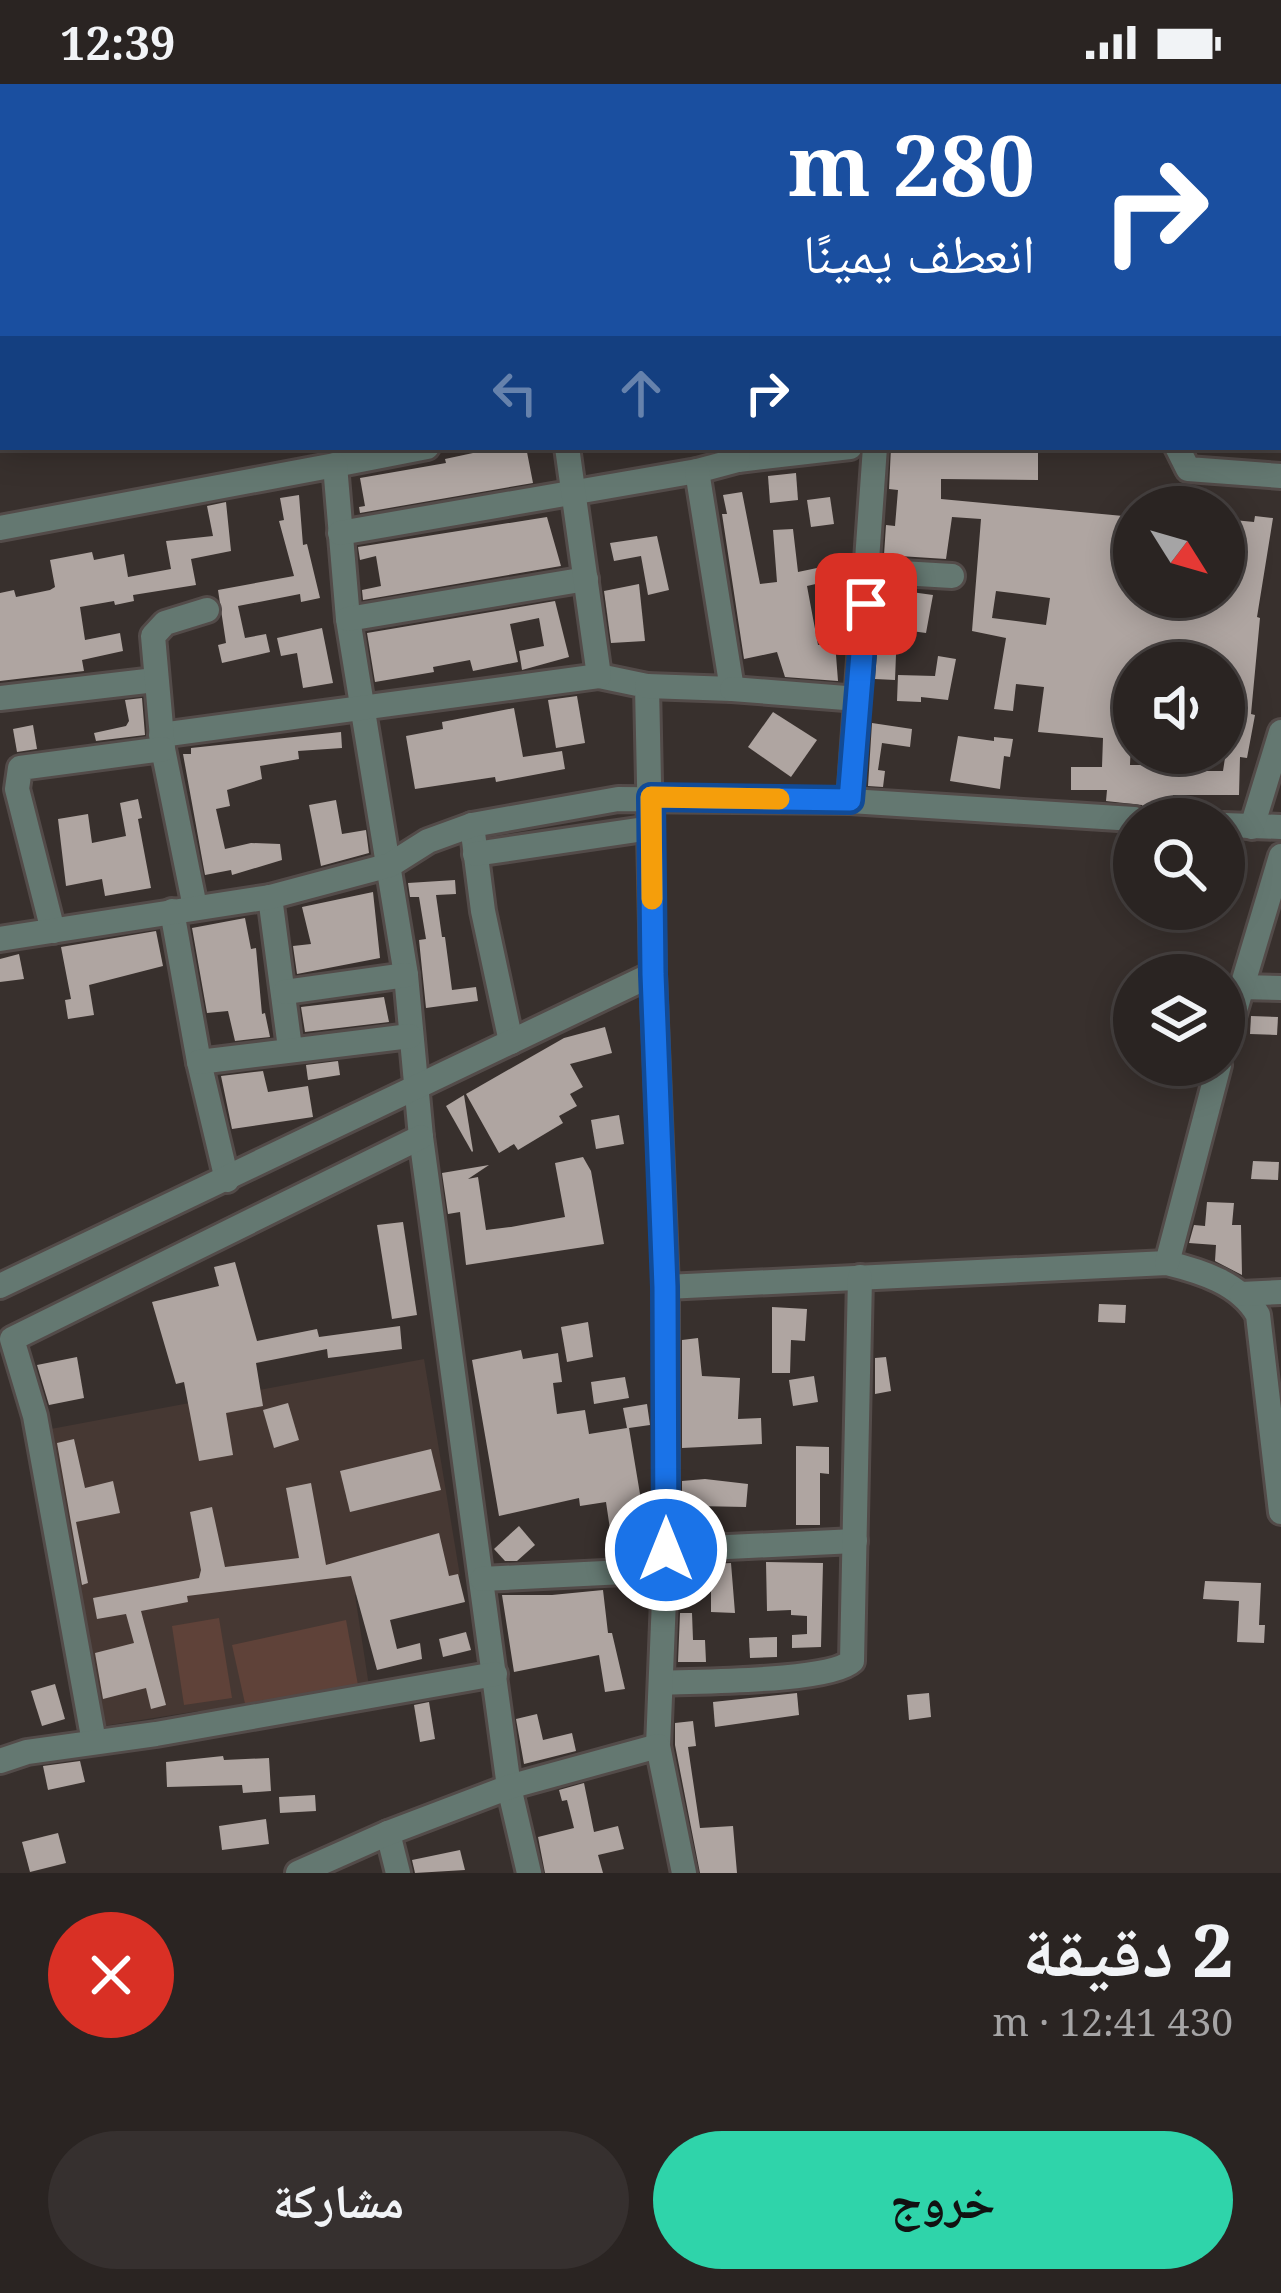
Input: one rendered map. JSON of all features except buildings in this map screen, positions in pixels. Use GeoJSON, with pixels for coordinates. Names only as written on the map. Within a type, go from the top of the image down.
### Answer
{"type":"FeatureCollection","features":[{"type":"Feature","properties":{"kind":"street"},"geometry":{"type":"LineString","coordinates":[[0,529],[411,450]]}},
{"type":"Feature","properties":{"kind":"street"},"geometry":{"type":"LineString","coordinates":[[568,450],[599,676]]}},
{"type":"Feature","properties":{"kind":"street"},"geometry":{"type":"LineString","coordinates":[[340,532],[697,471],[737,454],[802,450]]}},
{"type":"Feature","properties":{"kind":"street"},"geometry":{"type":"LineString","coordinates":[[850,800],[875,450]]}},
{"type":"Feature","properties":{"kind":"street"},"geometry":{"type":"LineString","coordinates":[[1178,450],[1188,469],[1281,476]]}},
{"type":"Feature","properties":{"kind":"street"},"geometry":{"type":"LineString","coordinates":[[334,464],[348,619],[406,975],[421,1137],[509,1787],[529,1873]]}},
{"type":"Feature","properties":{"kind":"street"},"geometry":{"type":"LineString","coordinates":[[697,471],[733,689]]}},
{"type":"Feature","properties":{"kind":"street"},"geometry":{"type":"LineString","coordinates":[[867,571],[952,576]]}},
{"type":"Feature","properties":{"kind":"street"},"geometry":{"type":"LineString","coordinates":[[348,619],[586,578]]}},
{"type":"Feature","properties":{"kind":"street"},"geometry":{"type":"LineString","coordinates":[[207,610],[165,623],[154,632],[155,680],[199,1062],[227,1180]]}},
{"type":"Feature","properties":{"kind":"street"},"geometry":{"type":"LineString","coordinates":[[52,931],[17,789],[20,768],[360,709],[599,676],[647,686],[858,699]]}},
{"type":"Feature","properties":{"kind":"street"},"geometry":{"type":"LineString","coordinates":[[0,698],[155,680]]}},
{"type":"Feature","properties":{"kind":"street"},"geometry":{"type":"LineString","coordinates":[[647,686],[665,1287],[666,1560],[658,1746],[684,1873]]}},
{"type":"Feature","properties":{"kind":"street"},"geometry":{"type":"LineString","coordinates":[[1252,827],[1281,733]]}},
{"type":"Feature","properties":{"kind":"street"},"geometry":{"type":"LineString","coordinates":[[0,939],[270,896],[390,865],[428,841],[472,825],[598,802],[651,797],[850,800],[1113,819]]}},
{"type":"Feature","properties":{"kind":"street"},"geometry":{"type":"LineString","coordinates":[[472,825],[483,911],[511,1042]]}},
{"type":"Feature","properties":{"kind":"street"},"geometry":{"type":"LineString","coordinates":[[1245,826],[1281,827]]}},
{"type":"Feature","properties":{"kind":"street"},"geometry":{"type":"LineString","coordinates":[[476,854],[651,828]]}},
{"type":"Feature","properties":{"kind":"street"},"geometry":{"type":"LineString","coordinates":[[1245,971],[1281,856]]}},
{"type":"Feature","properties":{"kind":"street"},"geometry":{"type":"LineString","coordinates":[[270,896],[290,1048]]}},
{"type":"Feature","properties":{"kind":"street"},"geometry":{"type":"LineString","coordinates":[[0,1286],[653,974]]}},
{"type":"Feature","properties":{"kind":"street"},"geometry":{"type":"LineString","coordinates":[[285,992],[406,975]]}},
{"type":"Feature","properties":{"kind":"street"},"geometry":{"type":"LineString","coordinates":[[1245,987],[1281,988]]}},
{"type":"Feature","properties":{"kind":"street"},"geometry":{"type":"LineString","coordinates":[[199,1062],[410,1036]]}},
{"type":"Feature","properties":{"kind":"street"},"geometry":{"type":"LineString","coordinates":[[1167,1263],[1213,1086]]}},
{"type":"Feature","properties":{"kind":"street"},"geometry":{"type":"LineString","coordinates":[[94,1742],[34,1416],[6,1341],[421,1137]]}},
{"type":"Feature","properties":{"kind":"street"},"geometry":{"type":"LineString","coordinates":[[665,1287],[1167,1263],[1205,1274],[1241,1294],[1258,1320],[1281,1511]]}},
{"type":"Feature","properties":{"kind":"street"},"geometry":{"type":"LineString","coordinates":[[661,1683],[808,1674],[846,1667],[854,1653],[860,1277]]}},
{"type":"Feature","properties":{"kind":"street"},"geometry":{"type":"LineString","coordinates":[[1241,1294],[1281,1292]]}},
{"type":"Feature","properties":{"kind":"street"},"geometry":{"type":"LineString","coordinates":[[482,1580],[855,1541]]}},
{"type":"Feature","properties":{"kind":"street"},"geometry":{"type":"LineString","coordinates":[[1,1756],[495,1674]]}},
{"type":"Feature","properties":{"kind":"street"},"geometry":{"type":"LineString","coordinates":[[298,1873],[509,1787],[658,1746]]}},
{"type":"Feature","properties":{"kind":"street"},"geometry":{"type":"LineString","coordinates":[[388,1833],[398,1873]]}},
{"type":"Feature","properties":{"kind":"shaded area"},"geometry":{"type":"Polygon","coordinates":[[[424,1359],[460,1576],[355,1595],[369,1686],[201,1723],[198,1711],[97,1727],[40,1431],[424,1359]]]}},
{"type":"Feature","properties":{"kind":"shaded area"},"geometry":{"type":"Polygon","coordinates":[[[219,1618],[232,1698],[184,1705],[172,1626],[219,1618]]]}},
{"type":"Feature","properties":{"kind":"shaded area"},"geometry":{"type":"Polygon","coordinates":[[[346,1620],[358,1685],[246,1708],[232,1645],[346,1620]]]}},
{"type":"Feature","properties":{"kind":"slow traffic"},"geometry":{"type":"LineString","coordinates":[[652,899],[651,797],[779,799]]}},
{"type":"Feature","properties":{"kind":"route"},"geometry":{"type":"LineString","coordinates":[[666,1550],[665,1287],[651,797],[850,800],[866,604]]}}]}
